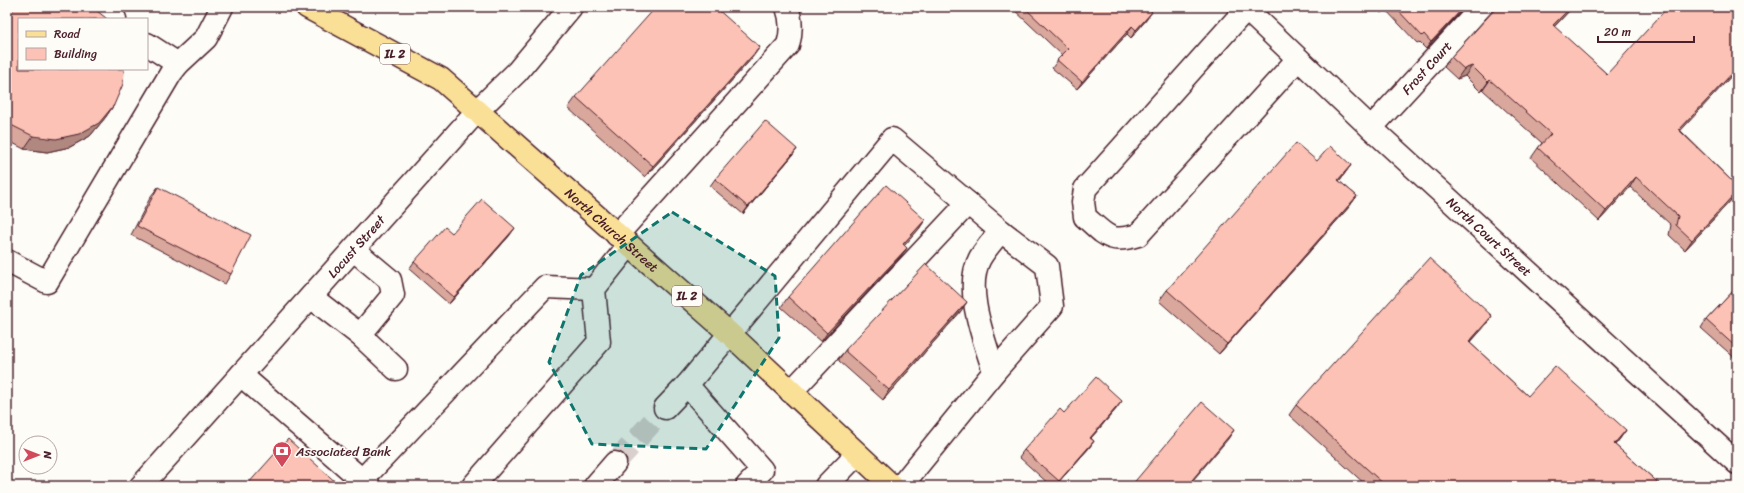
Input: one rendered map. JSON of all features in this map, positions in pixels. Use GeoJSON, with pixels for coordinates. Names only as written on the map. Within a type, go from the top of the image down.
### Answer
{"type":"FeatureCollection","features":[{"type":"Feature","properties":{"kind":"main road","name":"North Church Street"},"geometry":{"type":"LineString","coordinates":[[307,7],[441,79],[478,110],[729,333],[892,486]]}},
{"type":"Feature","properties":{"kind":"street"},"geometry":{"type":"LineString","coordinates":[[97,7],[114,18]]}},
{"type":"Feature","properties":{"kind":"street"},"geometry":{"type":"LineString","coordinates":[[7,261],[47,282],[178,64],[206,38],[222,7]]}},
{"type":"Feature","properties":{"kind":"street","name":"Locust Street"},"geometry":{"type":"LineString","coordinates":[[140,486],[354,250],[478,110],[517,72],[571,7]]}},
{"type":"Feature","properties":{"kind":"street"},"geometry":{"type":"LineString","coordinates":[[473,486],[599,342],[594,289],[623,240],[788,46],[791,33],[790,17],[787,7]]}},
{"type":"Feature","properties":{"kind":"street","name":"Frost Court"},"geometry":{"type":"LineString","coordinates":[[1370,128],[1482,7]]}},
{"type":"Feature","properties":{"kind":"street"},"geometry":{"type":"LineString","coordinates":[[1245,8],[1086,189],[1083,202],[1086,217],[1110,238],[1123,239],[1138,235],[1298,58]]}},
{"type":"Feature","properties":{"kind":"street","name":"North Court Street"},"geometry":{"type":"LineString","coordinates":[[1245,8],[1370,128],[1737,463]]}},
{"type":"Feature","properties":{"kind":"street"},"geometry":{"type":"LineString","coordinates":[[148,45],[178,64]]}},
{"type":"Feature","properties":{"kind":"street"},"geometry":{"type":"LineString","coordinates":[[665,408],[687,384],[892,139],[1001,231],[1047,266],[1052,306],[994,372],[902,486]]}},
{"type":"Feature","properties":{"kind":"street"},"geometry":{"type":"LineString","coordinates":[[791,392],[968,203]]}},
{"type":"Feature","properties":{"kind":"street"},"geometry":{"type":"LineString","coordinates":[[994,372],[980,325],[975,300],[974,278],[980,258],[1001,231]]}},
{"type":"Feature","properties":{"kind":"street"},"geometry":{"type":"LineString","coordinates":[[354,250],[390,280],[393,295],[360,336]]}},
{"type":"Feature","properties":{"kind":"street"},"geometry":{"type":"LineString","coordinates":[[241,375],[365,483],[545,287],[594,289]]}},
{"type":"Feature","properties":{"kind":"street"},"geometry":{"type":"LineString","coordinates":[[311,297],[360,336],[396,370]]}},
{"type":"Feature","properties":{"kind":"street"},"geometry":{"type":"LineString","coordinates":[[687,384],[762,470],[747,486]]}},
{"type":"Feature","properties":{"kind":"street"},"geometry":{"type":"LineString","coordinates":[[826,486],[858,454]]}},
{"type":"Feature","properties":{"kind":"street"},"geometry":{"type":"LineString","coordinates":[[595,486],[615,463]]}},
{"type":"Feature","properties":{"kind":"highlighted area"},"geometry":{"type":"Polygon","coordinates":[[[672,212],[775,276],[779,338],[706,449],[592,444],[549,362],[581,275],[672,212]]]}},
{"type":"Feature","properties":{"kind":"building"},"geometry":{"type":"Polygon","coordinates":[[[16,7],[92,7],[106,18],[18,18],[18,70],[124,70],[123,84],[114,105],[99,123],[79,134],[56,139],[33,136],[13,126],[7,120],[7,15],[16,7]]]}},
{"type":"Feature","properties":{"kind":"building"},"geometry":{"type":"Polygon","coordinates":[[[656,7],[715,7],[760,47],[653,166],[576,97],[656,7]]]}},
{"type":"Feature","properties":{"kind":"building"},"geometry":{"type":"Polygon","coordinates":[[[1024,7],[1147,7],[1152,12],[1136,30],[1132,26],[1082,82],[1057,60],[1068,49],[1024,7]]]}},
{"type":"Feature","properties":{"kind":"building"},"geometry":{"type":"Polygon","coordinates":[[[1395,7],[1464,7],[1431,42],[1424,34],[1422,36],[1395,7]]]}},
{"type":"Feature","properties":{"kind":"building"},"geometry":{"type":"Polygon","coordinates":[[[1497,7],[1571,7],[1553,25],[1607,74],[1668,7],[1737,7],[1737,68],[1679,130],[1737,186],[1737,191],[1692,240],[1676,225],[1678,216],[1636,177],[1606,211],[1538,148],[1551,134],[1490,80],[1488,82],[1472,66],[1464,69],[1451,57],[1497,7]]]}},
{"type":"Feature","properties":{"kind":"building"},"geometry":{"type":"Polygon","coordinates":[[[765,121],[797,149],[748,207],[715,179],[765,121]]]}},
{"type":"Feature","properties":{"kind":"building"},"geometry":{"type":"Polygon","coordinates":[[[1296,143],[1317,161],[1330,146],[1351,165],[1338,180],[1357,196],[1227,344],[1167,290],[1296,143]]]}},
{"type":"Feature","properties":{"kind":"building"},"geometry":{"type":"Polygon","coordinates":[[[886,185],[925,220],[903,244],[907,248],[827,333],[788,297],[886,185]]]}},
{"type":"Feature","properties":{"kind":"building"},"geometry":{"type":"Polygon","coordinates":[[[158,187],[251,235],[231,274],[137,226],[158,187]]]}},
{"type":"Feature","properties":{"kind":"building"},"geometry":{"type":"Polygon","coordinates":[[[482,199],[515,228],[454,297],[414,262],[445,227],[452,233],[482,199]]]}},
{"type":"Feature","properties":{"kind":"building"},"geometry":{"type":"Polygon","coordinates":[[[1429,258],[1492,316],[1469,342],[1528,396],[1555,366],[1626,430],[1614,444],[1662,486],[1386,486],[1296,405],[1429,258]]]}},
{"type":"Feature","properties":{"kind":"building"},"geometry":{"type":"Polygon","coordinates":[[[926,264],[967,302],[889,390],[846,352],[846,349],[926,264]]]}},
{"type":"Feature","properties":{"kind":"building"},"geometry":{"type":"Polygon","coordinates":[[[1737,287],[1737,348],[1706,320],[1737,287]]]}},
{"type":"Feature","properties":{"kind":"building"},"geometry":{"type":"Polygon","coordinates":[[[1096,377],[1122,401],[1090,438],[1094,441],[1059,481],[1024,450],[1060,409],[1064,413],[1096,377]]]}},
{"type":"Feature","properties":{"kind":"building"},"geometry":{"type":"Polygon","coordinates":[[[1202,402],[1234,430],[1187,486],[1131,486],[1202,402]]]}},
{"type":"Feature","properties":{"kind":"building"},"geometry":{"type":"Polygon","coordinates":[[[288,439],[340,486],[246,486],[288,439]]]}},
{"type":"Feature","properties":{"kind":"tunnel"},"geometry":{"type":"LineString","coordinates":[[615,463],[665,408]]}},
{"type":"Feature","properties":{"kind":"place","name":"Associated Bank"},"geometry":{"type":"Point","coordinates":[282,468]}}]}
